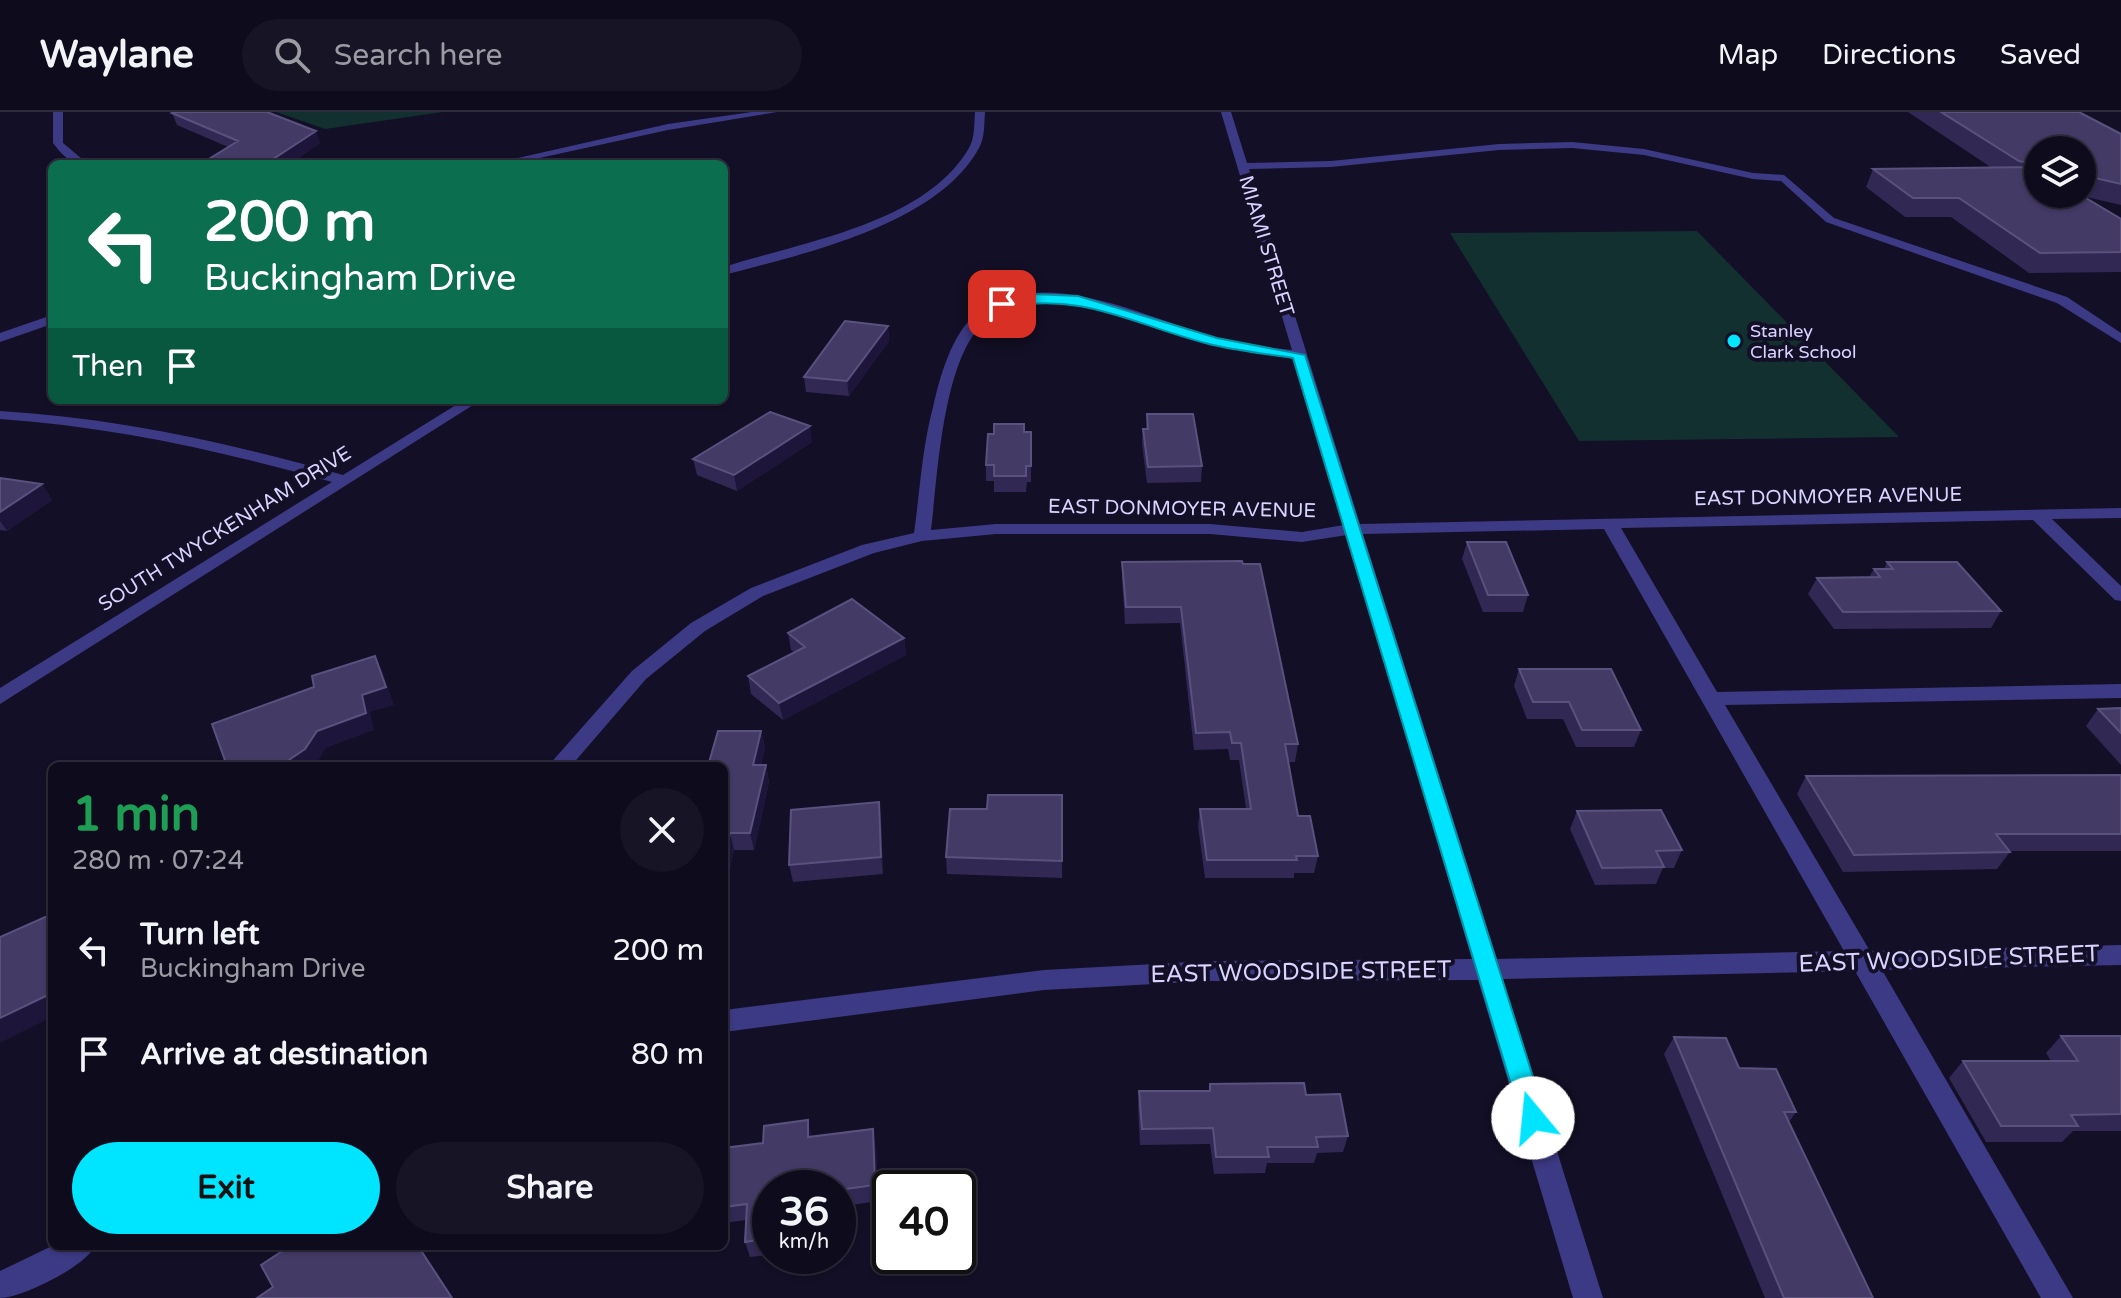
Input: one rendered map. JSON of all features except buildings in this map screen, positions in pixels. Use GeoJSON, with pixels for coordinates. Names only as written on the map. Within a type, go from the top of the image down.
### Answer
{"type":"FeatureCollection","features":[{"type":"Feature","properties":{"kind":"street"},"geometry":{"type":"LineString","coordinates":[[58,112],[58,143],[76,160]]}},
{"type":"Feature","properties":{"kind":"street"},"geometry":{"type":"LineString","coordinates":[[514,160],[615,137],[772,112]]}},
{"type":"Feature","properties":{"kind":"street"},"geometry":{"type":"LineString","coordinates":[[728,270],[842,235],[909,209],[954,177],[976,146],[980,112]]}},
{"type":"Feature","properties":{"kind":"street","name":"MIAMI STREET"},"geometry":{"type":"LineString","coordinates":[[1226,112],[1588,1298]]}},
{"type":"Feature","properties":{"kind":"street"},"geometry":{"type":"LineString","coordinates":[[1242,166],[1331,164],[1499,147],[1572,145],[1634,150],[1753,176],[1784,178],[1830,220],[2062,300],[2121,339]]}},
{"type":"Feature","properties":{"kind":"street"},"geometry":{"type":"LineString","coordinates":[[922,536],[943,396],[951,370],[976,322],[992,309],[1017,300],[1064,297],[1100,305],[1215,342],[1299,355]]}},
{"type":"Feature","properties":{"kind":"street"},"geometry":{"type":"LineString","coordinates":[[0,338],[48,320]]}},
{"type":"Feature","properties":{"kind":"street","name":"SOUTH TWYCKENHAM DRIVE"},"geometry":{"type":"LineString","coordinates":[[0,697],[467,404]]}},
{"type":"Feature","properties":{"kind":"street"},"geometry":{"type":"LineString","coordinates":[[0,415],[140,428],[217,444],[343,480]]}},
{"type":"Feature","properties":{"kind":"street","name":"EAST DONMOYER AVENUE"},"geometry":{"type":"LineString","coordinates":[[563,762],[639,675],[722,611],[813,568],[922,536],[996,529],[1210,529],[1302,537],[1351,529],[2121,513]]}},
{"type":"Feature","properties":{"kind":"street"},"geometry":{"type":"LineString","coordinates":[[2038,515],[2121,596]]}},
{"type":"Feature","properties":{"kind":"street"},"geometry":{"type":"LineString","coordinates":[[1609,523],[1714,699],[2058,1298]]}},
{"type":"Feature","properties":{"kind":"street"},"geometry":{"type":"LineString","coordinates":[[1714,699],[2121,691]]}},
{"type":"Feature","properties":{"kind":"street","name":"EAST WOODSIDE STREET"},"geometry":{"type":"LineString","coordinates":[[728,1020],[1044,980],[1210,971],[1863,962],[2121,955]]}},
{"type":"Feature","properties":{"kind":"street"},"geometry":{"type":"LineString","coordinates":[[0,1286],[39,1270],[73,1250]]}},
{"type":"Feature","properties":{"kind":"green space"},"geometry":{"type":"Polygon","coordinates":[[[276,112],[443,112],[325,129],[276,112]]]}},
{"type":"Feature","properties":{"kind":"green space"},"geometry":{"type":"Polygon","coordinates":[[[1697,231],[1899,437],[1579,441],[1450,233],[1697,231]]]}},
{"type":"Feature","properties":{"kind":"place","name":"Stanley Clark School"},"geometry":{"type":"Point","coordinates":[1734,341]}},
{"type":"Feature","properties":{"kind":"route"},"geometry":{"type":"LineString","coordinates":[[1002,304],[1032,298],[1064,297],[1100,305],[1215,342],[1299,355],[1533,1118]]}}]}
